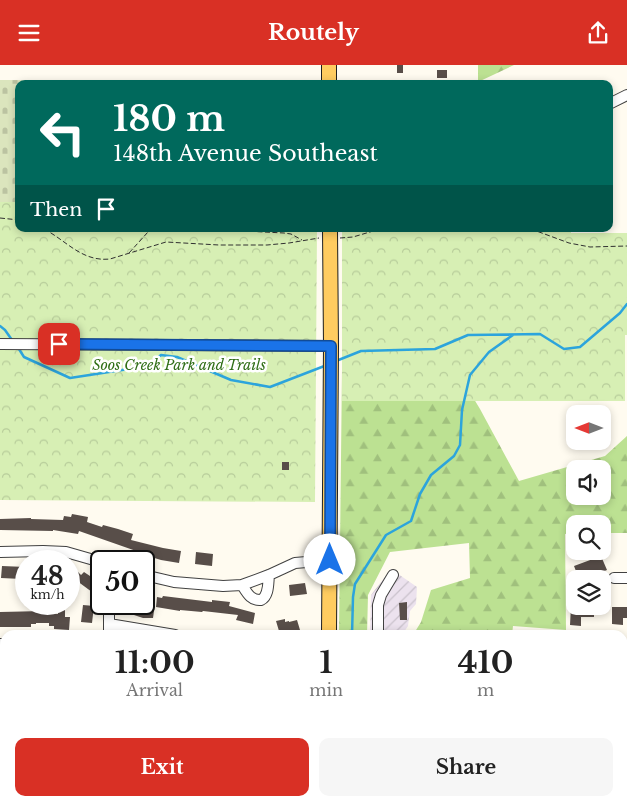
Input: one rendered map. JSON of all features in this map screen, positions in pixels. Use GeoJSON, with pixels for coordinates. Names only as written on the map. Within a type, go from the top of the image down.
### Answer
{"type":"FeatureCollection","features":[{"type":"Feature","properties":{"kind":"main road"},"geometry":{"type":"LineString","coordinates":[[329,65],[329,80]]}},
{"type":"Feature","properties":{"kind":"main road"},"geometry":{"type":"LineString","coordinates":[[329,630],[330,233]]}},
{"type":"Feature","properties":{"kind":"street"},"geometry":{"type":"LineString","coordinates":[[613,103],[627,95]]}},
{"type":"Feature","properties":{"kind":"street"},"geometry":{"type":"LineString","coordinates":[[4,344],[20,343],[331,357]]}},
{"type":"Feature","properties":{"kind":"street"},"geometry":{"type":"LineString","coordinates":[[0,552],[66,552],[90,559]]}},
{"type":"Feature","properties":{"kind":"street"},"geometry":{"type":"LineString","coordinates":[[155,578],[174,582],[223,586],[242,585],[295,563],[330,560]]}},
{"type":"Feature","properties":{"kind":"street"},"geometry":{"type":"LineString","coordinates":[[242,585],[248,595],[253,599],[261,601],[266,594],[269,575]]}},
{"type":"Feature","properties":{"kind":"street"},"geometry":{"type":"LineString","coordinates":[[378,630],[378,605],[381,595],[393,575]]}},
{"type":"Feature","properties":{"kind":"street"},"geometry":{"type":"LineString","coordinates":[[614,578],[627,579]]}},
{"type":"Feature","properties":{"kind":"street"},"geometry":{"type":"LineString","coordinates":[[109,615],[109,630]]}},
{"type":"Feature","properties":{"kind":"street"},"geometry":{"type":"LineString","coordinates":[[109,624],[145,630]]}},
{"type":"Feature","properties":{"kind":"path"},"geometry":{"type":"LineString","coordinates":[[0,218],[15,219]]}},
{"type":"Feature","properties":{"kind":"path"},"geometry":{"type":"LineString","coordinates":[[48,232],[79,253],[101,260],[166,242],[268,245],[289,243],[330,233],[348,238],[369,232]]}},
{"type":"Feature","properties":{"kind":"path"},"geometry":{"type":"LineString","coordinates":[[129,253],[148,232]]}},
{"type":"Feature","properties":{"kind":"path"},"geometry":{"type":"LineString","coordinates":[[264,232],[291,234],[304,240]]}},
{"type":"Feature","properties":{"kind":"path"},"geometry":{"type":"LineString","coordinates":[[539,232],[569,243],[590,247],[627,246]]}},
{"type":"Feature","properties":{"kind":"shaded area"},"geometry":{"type":"Polygon","coordinates":[[[391,569],[417,587],[416,604],[410,611],[408,626],[405,630],[370,630],[371,595],[391,569]]]}},
{"type":"Feature","properties":{"kind":"green space"},"geometry":{"type":"Polygon","coordinates":[[[478,65],[514,65],[482,80],[478,80],[478,65]]]}},
{"type":"Feature","properties":{"kind":"green space"},"geometry":{"type":"Polygon","coordinates":[[[0,80],[15,80],[15,202],[0,202],[0,80]]]}},
{"type":"Feature","properties":{"kind":"green space","name":"Soos Creek Park and Trails"},"geometry":{"type":"Polygon","coordinates":[[[0,202],[15,202],[15,232],[317,232],[315,502],[0,500],[0,202]]]}},
{"type":"Feature","properties":{"kind":"green space"},"geometry":{"type":"Polygon","coordinates":[[[342,232],[627,233],[625,401],[342,401],[342,232]]]}},
{"type":"Feature","properties":{"kind":"green space"},"geometry":{"type":"Polygon","coordinates":[[[454,366],[519,481],[566,467],[566,505],[611,505],[611,460],[591,460],[605,456],[627,436],[627,533],[611,533],[611,515],[566,515],[566,630],[513,626],[513,630],[416,630],[421,622],[431,590],[470,578],[469,543],[390,552],[368,595],[367,630],[339,630],[342,369],[454,366]]]}},
{"type":"Feature","properties":{"kind":"building"},"geometry":{"type":"Polygon","coordinates":[[[397,65],[403,65],[403,73],[397,73],[397,65]]]}},
{"type":"Feature","properties":{"kind":"building"},"geometry":{"type":"Polygon","coordinates":[[[437,70],[447,70],[447,78],[437,78],[437,70]]]}},
{"type":"Feature","properties":{"kind":"building"},"geometry":{"type":"Polygon","coordinates":[[[282,462],[289,462],[289,470],[282,470],[282,462]]]}},
{"type":"Feature","properties":{"kind":"building"},"geometry":{"type":"Polygon","coordinates":[[[72,514],[88,517],[87,522],[133,534],[131,540],[181,551],[179,563],[155,558],[155,550],[133,550],[79,531],[78,534],[53,530],[0,530],[0,519],[63,520],[64,516],[71,517],[72,514]]]}},
{"type":"Feature","properties":{"kind":"building"},"geometry":{"type":"Polygon","coordinates":[[[196,552],[213,554],[212,566],[195,564],[196,552]]]}},
{"type":"Feature","properties":{"kind":"building"},"geometry":{"type":"Polygon","coordinates":[[[590,560],[603,560],[607,570],[576,570],[574,566],[590,560]]]}},
{"type":"Feature","properties":{"kind":"building"},"geometry":{"type":"Polygon","coordinates":[[[2,566],[15,567],[15,579],[1,578],[2,566]]]}},
{"type":"Feature","properties":{"kind":"building"},"geometry":{"type":"Polygon","coordinates":[[[84,572],[90,576],[90,591],[80,583],[80,574],[84,572]]]}},
{"type":"Feature","properties":{"kind":"building"},"geometry":{"type":"Polygon","coordinates":[[[305,583],[307,594],[290,596],[289,585],[305,583]]]}},
{"type":"Feature","properties":{"kind":"building"},"geometry":{"type":"Polygon","coordinates":[[[163,596],[212,602],[212,600],[230,602],[229,606],[255,613],[253,624],[236,620],[238,615],[203,611],[180,611],[156,607],[157,597],[162,598],[163,596]]]}},
{"type":"Feature","properties":{"kind":"building"},"geometry":{"type":"Polygon","coordinates":[[[407,602],[407,620],[400,620],[399,603],[407,602]]]}},
{"type":"Feature","properties":{"kind":"building"},"geometry":{"type":"Polygon","coordinates":[[[83,605],[90,606],[90,615],[93,615],[92,623],[81,622],[83,605]]]}},
{"type":"Feature","properties":{"kind":"building"},"geometry":{"type":"Polygon","coordinates":[[[612,607],[627,607],[627,618],[623,618],[623,625],[612,624],[612,607]]]}},
{"type":"Feature","properties":{"kind":"building"},"geometry":{"type":"Polygon","coordinates":[[[0,612],[15,612],[15,615],[65,615],[65,617],[70,617],[69,630],[54,629],[54,626],[49,626],[49,623],[31,624],[31,627],[0,627],[0,612]]]}},
{"type":"Feature","properties":{"kind":"building"},"geometry":{"type":"Polygon","coordinates":[[[134,615],[153,615],[153,618],[143,618],[134,615]]]}},
{"type":"Feature","properties":{"kind":"building"},"geometry":{"type":"Polygon","coordinates":[[[571,615],[594,615],[594,617],[581,617],[581,626],[570,625],[571,615]]]}},
{"type":"Feature","properties":{"kind":"building"},"geometry":{"type":"Polygon","coordinates":[[[285,619],[285,622],[289,622],[297,620],[300,630],[279,630],[276,621],[285,619]]]}},
{"type":"Feature","properties":{"kind":"waterway"},"geometry":{"type":"LineString","coordinates":[[336,361],[361,351],[435,349],[468,335],[540,334],[564,349],[580,347],[620,313],[627,304]]}},
{"type":"Feature","properties":{"kind":"waterway"},"geometry":{"type":"LineString","coordinates":[[0,326],[12,340]]}},
{"type":"Feature","properties":{"kind":"waterway"},"geometry":{"type":"LineString","coordinates":[[352,630],[355,584],[386,535],[411,521],[420,494],[431,475],[454,456],[460,445],[462,410],[470,375],[489,352],[513,335]]}},
{"type":"Feature","properties":{"kind":"waterway"},"geometry":{"type":"LineString","coordinates":[[17,346],[24,357],[70,378],[148,366],[161,355],[177,357],[231,380],[270,387],[327,365]]}},
{"type":"Feature","properties":{"kind":"route"},"geometry":{"type":"LineString","coordinates":[[59,344],[331,346],[330,560]]}}]}
